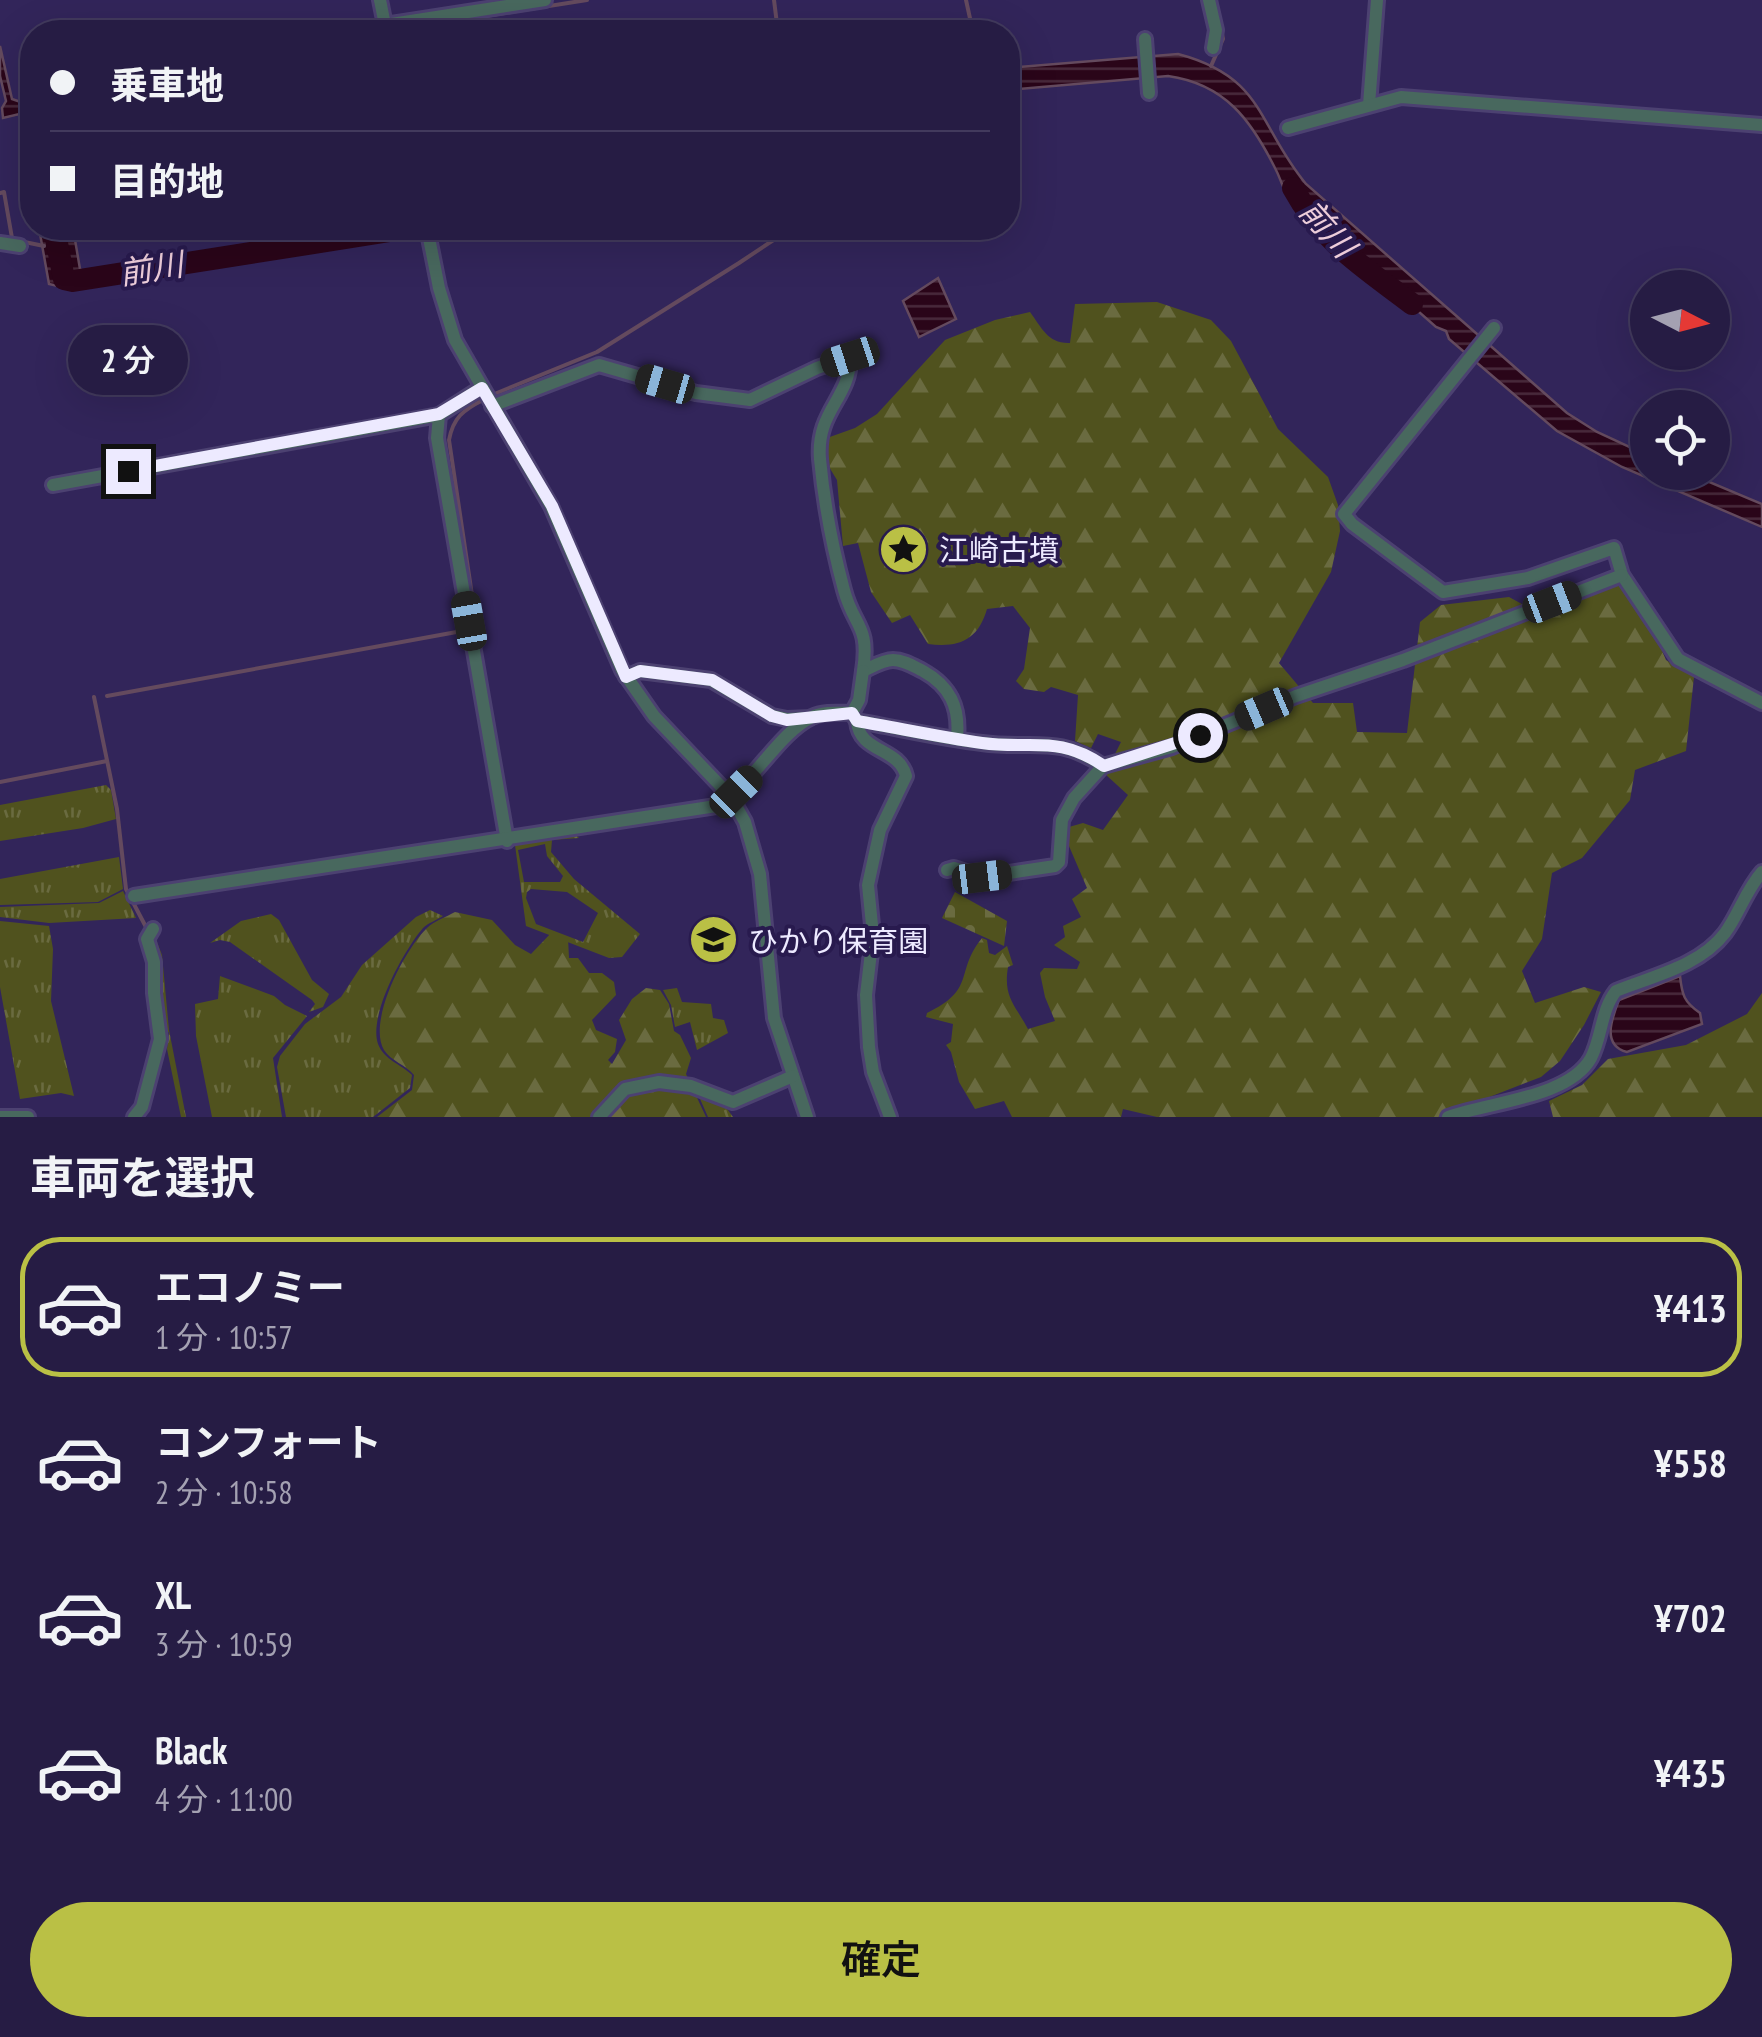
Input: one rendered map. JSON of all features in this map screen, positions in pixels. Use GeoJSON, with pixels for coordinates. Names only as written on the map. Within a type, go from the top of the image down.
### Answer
{"type":"FeatureCollection","features":[{"type":"Feature","properties":{"kind":"street"},"geometry":{"type":"LineString","coordinates":[[435,20],[545,0]]}},
{"type":"Feature","properties":{"kind":"street"},"geometry":{"type":"LineString","coordinates":[[1209,0],[1216,30],[1213,48]]}},
{"type":"Feature","properties":{"kind":"street"},"geometry":{"type":"LineString","coordinates":[[1369,105],[1377,0]]}},
{"type":"Feature","properties":{"kind":"street"},"geometry":{"type":"LineString","coordinates":[[1145,41],[1149,92]]}},
{"type":"Feature","properties":{"kind":"street"},"geometry":{"type":"LineString","coordinates":[[1288,128],[1401,97],[1762,125]]}},
{"type":"Feature","properties":{"kind":"street"},"geometry":{"type":"LineString","coordinates":[[429,240],[450,327],[487,398],[552,506],[626,677],[654,716],[731,797],[745,822],[756,852],[774,1018],[806,1117]]}},
{"type":"Feature","properties":{"kind":"street"},"geometry":{"type":"LineString","coordinates":[[0,243],[20,246]]}},
{"type":"Feature","properties":{"kind":"street"},"geometry":{"type":"LineString","coordinates":[[1492,329],[1344,514],[1444,592],[1528,578],[1614,548],[1622,576],[1678,659],[1762,703]]}},
{"type":"Feature","properties":{"kind":"street"},"geometry":{"type":"LineString","coordinates":[[53,485],[439,414],[598,364],[696,393],[750,400],[850,357],[850,374],[824,420],[820,460],[844,593],[865,636],[855,717],[861,736],[904,764],[906,776],[880,830],[868,885],[873,936],[866,995],[869,1047],[876,1082],[890,1117]]}},
{"type":"Feature","properties":{"kind":"street"},"geometry":{"type":"LineString","coordinates":[[439,414],[438,438],[507,840]]}},
{"type":"Feature","properties":{"kind":"street"},"geometry":{"type":"LineString","coordinates":[[947,870],[954,868],[982,877],[1055,866],[1059,862],[1062,820],[1074,798],[1104,766],[1172,746],[1622,576]]}},
{"type":"Feature","properties":{"kind":"street"},"geometry":{"type":"LineString","coordinates":[[863,671],[890,660],[910,664],[934,677],[946,687],[956,710],[957,738]]}},
{"type":"Feature","properties":{"kind":"street"},"geometry":{"type":"LineString","coordinates":[[626,677],[640,671],[712,680],[772,716],[787,720],[855,717],[1004,746],[1061,744],[1104,766]]}},
{"type":"Feature","properties":{"kind":"street"},"geometry":{"type":"LineString","coordinates":[[134,896],[716,806],[731,797],[777,746],[810,718]]}},
{"type":"Feature","properties":{"kind":"street"},"geometry":{"type":"LineString","coordinates":[[1448,1117],[1548,1090],[1573,1078],[1594,1054],[1610,999],[1616,992],[1712,949],[1728,930],[1762,872]]}},
{"type":"Feature","properties":{"kind":"street"},"geometry":{"type":"LineString","coordinates":[[134,1117],[142,1107],[160,1038],[150,933]]}},
{"type":"Feature","properties":{"kind":"street"},"geometry":{"type":"LineString","coordinates":[[599,1117],[625,1089],[659,1082],[678,1083],[733,1102],[792,1076]]}},
{"type":"Feature","properties":{"kind":"street"},"geometry":{"type":"LineString","coordinates":[[2,1117],[28,1117]]}},
{"type":"Feature","properties":{"kind":"green space"},"geometry":{"type":"Polygon","coordinates":[[[1157,302],[1211,320],[1231,341],[1278,429],[1328,477],[1338,505],[1340,531],[1331,572],[1279,663],[1313,703],[1353,703],[1357,732],[1407,733],[1420,622],[1441,605],[1509,597],[1540,614],[1619,581],[1655,634],[1666,660],[1694,677],[1686,751],[1635,770],[1630,800],[1582,858],[1552,873],[1542,939],[1522,971],[1535,1003],[1584,987],[1601,992],[1560,1061],[1541,1077],[1438,1117],[1157,1117],[1123,1109],[1121,1117],[1012,1117],[1004,1101],[975,1109],[959,1082],[946,1045],[951,1042],[953,1024],[926,1017],[959,988],[982,938],[987,940],[989,953],[995,955],[1007,946],[1013,965],[1008,967],[1009,993],[1028,1029],[1055,1021],[1040,973],[1044,968],[1077,969],[1080,962],[1054,945],[1065,937],[1063,926],[1081,917],[1072,899],[1087,888],[1066,839],[1069,827],[1083,823],[1103,830],[1128,795],[1105,774],[1121,742],[1098,734],[1091,748],[1075,741],[1078,695],[1051,687],[1044,692],[1024,689],[1016,681],[1024,669],[1030,628],[1013,606],[987,609],[973,635],[949,645],[928,644],[910,615],[892,623],[871,592],[858,543],[843,546],[837,480],[826,462],[827,438],[855,428],[877,414],[945,340],[995,320],[1030,312],[1051,338],[1070,343],[1075,304],[1157,302]]]}},
{"type":"Feature","properties":{"kind":"green space"},"geometry":{"type":"Polygon","coordinates":[[[106,785],[111,790],[116,819],[0,841],[0,805],[106,785]]]}},
{"type":"Feature","properties":{"kind":"green space"},"geometry":{"type":"Polygon","coordinates":[[[574,833],[579,838],[552,840],[551,852],[574,879],[640,934],[622,957],[609,958],[526,926],[515,845],[574,833]],[[545,844],[518,850],[524,882],[560,882],[563,876],[547,856],[545,844]],[[531,889],[526,898],[536,924],[583,942],[598,913],[567,892],[531,889]]]}},
{"type":"Feature","properties":{"kind":"green space"},"geometry":{"type":"Polygon","coordinates":[[[119,857],[123,889],[98,902],[0,905],[0,879],[119,857]]]}},
{"type":"Feature","properties":{"kind":"green space"},"geometry":{"type":"Polygon","coordinates":[[[123,891],[136,918],[49,923],[0,917],[0,907],[99,903],[123,891]]]}},
{"type":"Feature","properties":{"kind":"green space"},"geometry":{"type":"Polygon","coordinates":[[[955,892],[1007,921],[1004,946],[942,918],[955,892]]]}},
{"type":"Feature","properties":{"kind":"green space"},"geometry":{"type":"Polygon","coordinates":[[[430,910],[443,916],[423,928],[407,951],[383,1000],[376,1032],[384,1054],[412,1075],[410,1088],[373,1117],[286,1117],[277,1067],[280,1056],[305,1024],[341,997],[362,965],[416,917],[430,910]]]}},
{"type":"Feature","properties":{"kind":"green space"},"geometry":{"type":"Polygon","coordinates":[[[455,912],[492,920],[515,945],[531,954],[553,931],[568,938],[569,958],[578,958],[589,973],[602,973],[614,982],[616,995],[592,1020],[596,1030],[617,1039],[615,1052],[608,1060],[612,1064],[626,1040],[619,1020],[632,999],[646,988],[660,990],[669,1004],[674,1031],[691,1058],[686,1074],[706,1117],[377,1117],[412,1090],[414,1075],[384,1050],[380,1022],[384,1004],[399,968],[418,938],[455,912]]]}},
{"type":"Feature","properties":{"kind":"green space"},"geometry":{"type":"Polygon","coordinates":[[[271,914],[279,920],[312,980],[329,994],[323,1007],[309,1012],[315,1004],[312,1000],[230,942],[210,943],[241,921],[271,914]]]}},
{"type":"Feature","properties":{"kind":"green space"},"geometry":{"type":"Polygon","coordinates":[[[0,921],[49,926],[53,949],[51,1001],[74,1096],[61,1093],[20,1099],[0,987],[0,921]]]}},
{"type":"Feature","properties":{"kind":"green space"},"geometry":{"type":"Polygon","coordinates":[[[155,937],[162,955],[169,1030],[186,1117],[181,1117],[167,1049],[169,1032],[165,1035],[160,955],[155,937]]]}},
{"type":"Feature","properties":{"kind":"green space"},"geometry":{"type":"Polygon","coordinates":[[[220,976],[274,996],[307,1016],[273,1058],[282,1117],[212,1117],[196,1036],[195,1004],[218,999],[220,976]]]}},
{"type":"Feature","properties":{"kind":"green space"},"geometry":{"type":"Polygon","coordinates":[[[677,988],[682,1002],[711,1004],[713,1018],[724,1020],[728,1033],[697,1050],[690,1022],[675,1027],[663,990],[677,988]]]}},
{"type":"Feature","properties":{"kind":"green space"},"geometry":{"type":"Polygon","coordinates":[[[1762,993],[1762,1117],[1553,1117],[1549,1101],[1582,1085],[1608,1059],[1686,1045],[1747,1014],[1762,993]]]}},
{"type":"Feature","properties":{"kind":"green space"},"geometry":{"type":"Polygon","coordinates":[[[697,1092],[722,1102],[733,1117],[708,1117],[697,1092]]]}},
{"type":"Feature","properties":{"kind":"water"},"geometry":{"type":"Polygon","coordinates":[[[0,46],[12,99],[20,102],[20,115],[3,118],[6,101],[0,76],[0,46]]]}},
{"type":"Feature","properties":{"kind":"water"},"geometry":{"type":"Polygon","coordinates":[[[1178,54],[1228,76],[1256,106],[1306,184],[1567,413],[1630,447],[1630,470],[1557,431],[1293,201],[1256,134],[1221,96],[1188,80],[1168,76],[1020,89],[1020,67],[1178,54]]]}},
{"type":"Feature","properties":{"kind":"water"},"geometry":{"type":"Polygon","coordinates":[[[41,240],[75,240],[80,269],[90,282],[62,287],[49,284],[41,240]]]}},
{"type":"Feature","properties":{"kind":"water"},"geometry":{"type":"Polygon","coordinates":[[[938,278],[956,319],[919,337],[903,301],[938,278]]]}},
{"type":"Feature","properties":{"kind":"water"},"geometry":{"type":"Polygon","coordinates":[[[1676,490],[1729,490],[1762,504],[1762,527],[1676,490]]]}},
{"type":"Feature","properties":{"kind":"water"},"geometry":{"type":"Polygon","coordinates":[[[1680,976],[1685,998],[1700,1013],[1702,1024],[1627,1052],[1619,1048],[1611,1030],[1619,1000],[1680,976]]]}},
{"type":"Feature","properties":{"kind":"waterway"},"geometry":{"type":"LineString","coordinates":[[460,20],[587,0]]}},
{"type":"Feature","properties":{"kind":"waterway"},"geometry":{"type":"LineString","coordinates":[[774,0],[776,20]]}},
{"type":"Feature","properties":{"kind":"waterway"},"geometry":{"type":"LineString","coordinates":[[966,0],[970,20]]}},
{"type":"Feature","properties":{"kind":"waterway"},"geometry":{"type":"LineString","coordinates":[[1211,66],[1223,39],[1221,29]]}},
{"type":"Feature","properties":{"kind":"waterway","name":"前川"},"geometry":{"type":"LineString","coordinates":[[1293,188],[1331,239],[1412,304]]}},
{"type":"Feature","properties":{"kind":"waterway"},"geometry":{"type":"LineString","coordinates":[[0,193],[4,192],[12,238]]}},
{"type":"Feature","properties":{"kind":"waterway"},"geometry":{"type":"LineString","coordinates":[[0,237],[44,246]]}},
{"type":"Feature","properties":{"kind":"waterway","name":"前川"},"geometry":{"type":"LineString","coordinates":[[56,240],[64,279],[73,281],[333,240]]}},
{"type":"Feature","properties":{"kind":"waterway"},"geometry":{"type":"LineString","coordinates":[[492,395],[597,352],[774,240]]}},
{"type":"Feature","properties":{"kind":"waterway"},"geometry":{"type":"LineString","coordinates":[[477,629],[449,440],[460,416],[483,400]]}},
{"type":"Feature","properties":{"kind":"waterway"},"geometry":{"type":"LineString","coordinates":[[107,696],[462,631]]}},
{"type":"Feature","properties":{"kind":"waterway"},"geometry":{"type":"LineString","coordinates":[[94,697],[117,809],[126,889],[147,929]]}},
{"type":"Feature","properties":{"kind":"waterway"},"geometry":{"type":"LineString","coordinates":[[0,782],[107,761]]}},
{"type":"Feature","properties":{"kind":"waterway"},"geometry":{"type":"LineString","coordinates":[[154,941],[158,961]]}},
{"type":"Feature","properties":{"kind":"place","name":"江崎古墳"},"geometry":{"type":"Point","coordinates":[904,549]}},
{"type":"Feature","properties":{"kind":"place","name":"ひかり保育園"},"geometry":{"type":"Point","coordinates":[713,940]}},
{"type":"Feature","properties":{"kind":"route"},"geometry":{"type":"LineString","coordinates":[[128,471],[439,414],[482,388],[552,506],[626,677],[640,671],[712,680],[772,716],[787,720],[852,713],[857,721],[975,742],[1004,746],[1061,744],[1104,766],[1200,735]]}}]}
